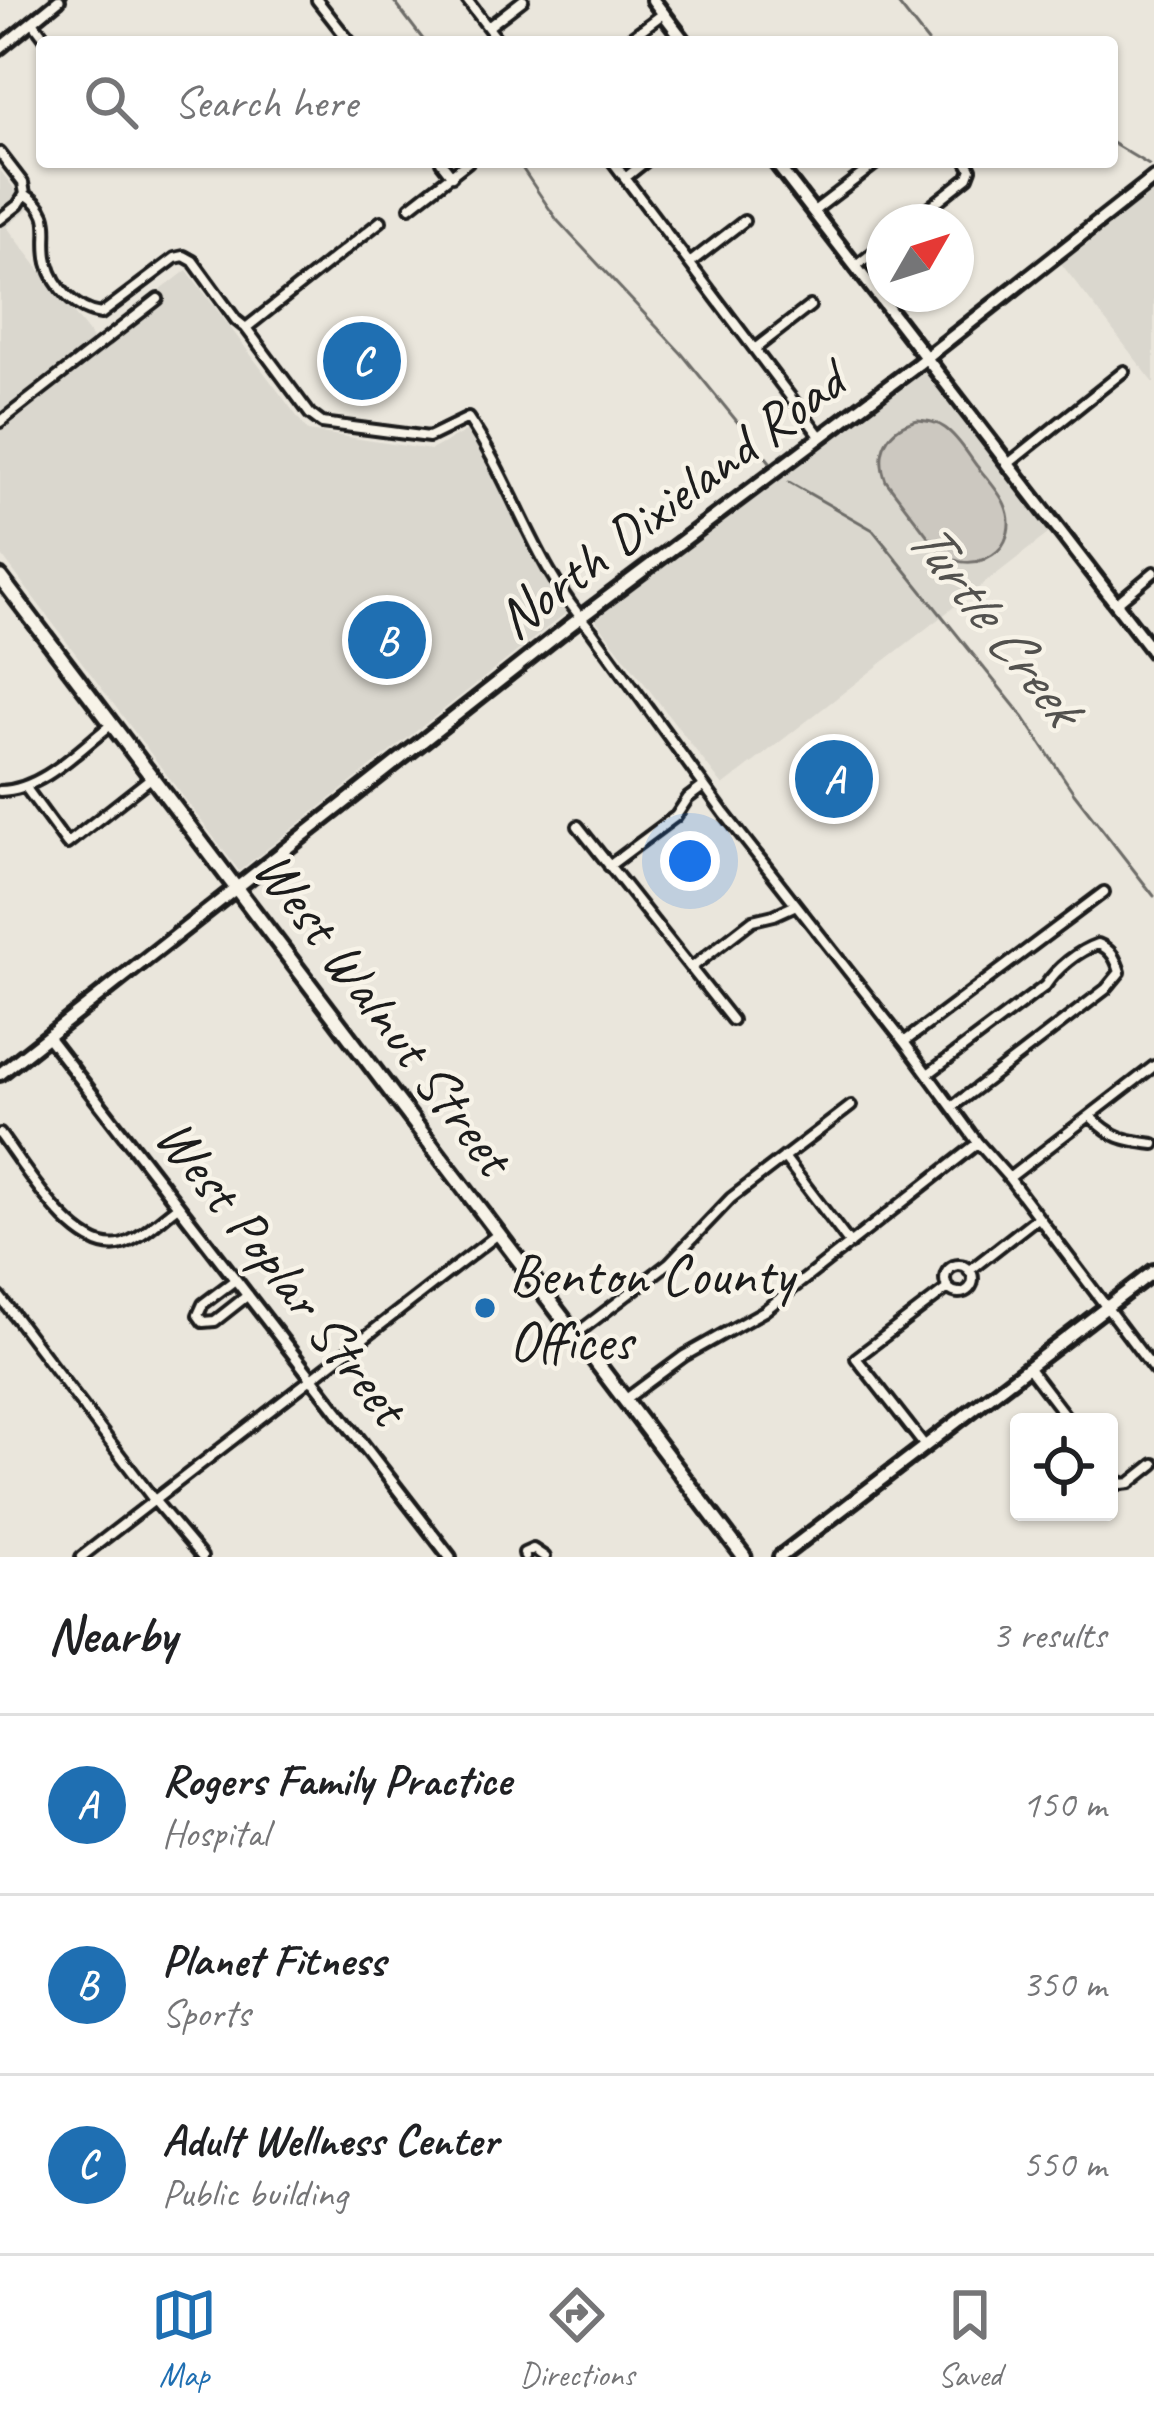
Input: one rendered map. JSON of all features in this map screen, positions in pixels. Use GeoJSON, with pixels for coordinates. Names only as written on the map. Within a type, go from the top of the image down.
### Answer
{"type":"FeatureCollection","features":[{"type":"Feature","properties":{"kind":"main road"},"geometry":{"type":"LineString","coordinates":[[653,0],[681,36]]}},
{"type":"Feature","properties":{"kind":"main road"},"geometry":{"type":"LineString","coordinates":[[780,168],[1154,653]]}},
{"type":"Feature","properties":{"kind":"main road","name":"North Dixieland Road"},"geometry":{"type":"LineString","coordinates":[[0,1074],[581,618],[926,358],[1154,178]]}},
{"type":"Feature","properties":{"kind":"main road","name":"West Walnut Street"},"geometry":{"type":"LineString","coordinates":[[2,586],[112,724],[744,1557]]}},
{"type":"Feature","properties":{"kind":"main road"},"geometry":{"type":"LineString","coordinates":[[780,1557],[1154,1270]]}},
{"type":"Feature","properties":{"kind":"street"},"geometry":{"type":"LineString","coordinates":[[0,48],[59,0]]}},
{"type":"Feature","properties":{"kind":"street"},"geometry":{"type":"LineString","coordinates":[[317,0],[345,36]]}},
{"type":"Feature","properties":{"kind":"street"},"geometry":{"type":"LineString","coordinates":[[467,0],[495,36]]}},
{"type":"Feature","properties":{"kind":"street"},"geometry":{"type":"LineString","coordinates":[[488,27],[523,0]]}},
{"type":"Feature","properties":{"kind":"street"},"geometry":{"type":"LineString","coordinates":[[633,36],[664,13]]}},
{"type":"Feature","properties":{"kind":"street"},"geometry":{"type":"LineString","coordinates":[[33,22],[44,36]]}},
{"type":"Feature","properties":{"kind":"street"},"geometry":{"type":"LineString","coordinates":[[0,153],[25,194],[45,214],[52,273],[85,312],[101,314],[175,257],[184,256],[193,261],[310,414],[322,423],[429,436],[468,418],[552,579],[704,786],[1154,1370]]}},
{"type":"Feature","properties":{"kind":"street"},"geometry":{"type":"LineString","coordinates":[[446,168],[452,176]]}},
{"type":"Feature","properties":{"kind":"street"},"geometry":{"type":"LineString","coordinates":[[410,207],[461,168]]}},
{"type":"Feature","properties":{"kind":"street"},"geometry":{"type":"LineString","coordinates":[[618,168],[820,436]]}},
{"type":"Feature","properties":{"kind":"street"},"geometry":{"type":"LineString","coordinates":[[625,178],[638,168]]}},
{"type":"Feature","properties":{"kind":"street"},"geometry":{"type":"LineString","coordinates":[[814,212],[870,168]]}},
{"type":"Feature","properties":{"kind":"street"},"geometry":{"type":"LineString","coordinates":[[934,204],[968,177],[969,168]]}},
{"type":"Feature","properties":{"kind":"street"},"geometry":{"type":"LineString","coordinates":[[0,219],[25,194]]}},
{"type":"Feature","properties":{"kind":"street"},"geometry":{"type":"LineString","coordinates":[[246,328],[381,221]]}},
{"type":"Feature","properties":{"kind":"street"},"geometry":{"type":"LineString","coordinates":[[691,262],[744,221]]}},
{"type":"Feature","properties":{"kind":"street"},"geometry":{"type":"LineString","coordinates":[[854,267],[866,258]]}},
{"type":"Feature","properties":{"kind":"street"},"geometry":{"type":"LineString","coordinates":[[0,422],[158,299]]}},
{"type":"Feature","properties":{"kind":"street"},"geometry":{"type":"LineString","coordinates":[[756,348],[810,306]]}},
{"type":"Feature","properties":{"kind":"street"},"geometry":{"type":"LineString","coordinates":[[1008,464],[1124,371]]}},
{"type":"Feature","properties":{"kind":"street"},"geometry":{"type":"LineString","coordinates":[[1117,603],[1154,572]]}},
{"type":"Feature","properties":{"kind":"street"},"geometry":{"type":"LineString","coordinates":[[0,791],[26,788],[112,724]]}},
{"type":"Feature","properties":{"kind":"street"},"geometry":{"type":"LineString","coordinates":[[26,788],[67,844],[152,777]]}},
{"type":"Feature","properties":{"kind":"street"},"geometry":{"type":"LineString","coordinates":[[609,866],[676,816],[704,786]]}},
{"type":"Feature","properties":{"kind":"street"},"geometry":{"type":"LineString","coordinates":[[578,826],[732,1020]]}},
{"type":"Feature","properties":{"kind":"street"},"geometry":{"type":"LineString","coordinates":[[904,1042],[1104,892]]}},
{"type":"Feature","properties":{"kind":"street"},"geometry":{"type":"LineString","coordinates":[[691,968],[753,920],[796,905]]}},
{"type":"Feature","properties":{"kind":"street"},"geometry":{"type":"LineString","coordinates":[[928,1074],[1045,986],[1087,947],[1106,947],[1116,959],[1120,972],[1106,988],[952,1107]]}},
{"type":"Feature","properties":{"kind":"street","name":"West Poplar Street"},"geometry":{"type":"LineString","coordinates":[[47,1037],[450,1557]]}},
{"type":"Feature","properties":{"kind":"street"},"geometry":{"type":"LineString","coordinates":[[1009,1178],[1154,1066]]}},
{"type":"Feature","properties":{"kind":"street"},"geometry":{"type":"LineString","coordinates":[[576,1334],[669,1263],[731,1198],[851,1106]]}},
{"type":"Feature","properties":{"kind":"street"},"geometry":{"type":"LineString","coordinates":[[1090,1116],[1122,1140],[1154,1144]]}},
{"type":"Feature","properties":{"kind":"street"},"geometry":{"type":"LineString","coordinates":[[0,1134],[71,1227],[92,1242],[117,1246],[134,1239],[178,1206]]}},
{"type":"Feature","properties":{"kind":"street"},"geometry":{"type":"LineString","coordinates":[[626,1400],[684,1356],[764,1310],[978,1143]]}},
{"type":"Feature","properties":{"kind":"street"},"geometry":{"type":"LineString","coordinates":[[784,1157],[850,1244]]}},
{"type":"Feature","properties":{"kind":"street"},"geometry":{"type":"LineString","coordinates":[[969,1271],[1038,1217]]}},
{"type":"Feature","properties":{"kind":"street"},"geometry":{"type":"LineString","coordinates":[[81,1557],[500,1233]]}},
{"type":"Feature","properties":{"kind":"street"},"geometry":{"type":"LineString","coordinates":[[959,1265],[969,1271],[969,1289],[956,1293],[948,1288],[945,1276],[951,1268],[959,1265]]}},
{"type":"Feature","properties":{"kind":"street"},"geometry":{"type":"LineString","coordinates":[[236,1280],[203,1304],[200,1319],[215,1321],[248,1295]]}},
{"type":"Feature","properties":{"kind":"street"},"geometry":{"type":"LineString","coordinates":[[926,1446],[856,1358],[948,1288]]}},
{"type":"Feature","properties":{"kind":"street"},"geometry":{"type":"LineString","coordinates":[[0,1297],[202,1557]]}},
{"type":"Feature","properties":{"kind":"street"},"geometry":{"type":"LineString","coordinates":[[1028,1367],[1063,1413]]}},
{"type":"Feature","properties":{"kind":"street"},"geometry":{"type":"LineString","coordinates":[[1118,1481],[1130,1483],[1154,1464]]}},
{"type":"Feature","properties":{"kind":"street"},"geometry":{"type":"LineString","coordinates":[[525,1557],[524,1553],[533,1550],[545,1557]]}},
{"type":"Feature","properties":{"kind":"shaded area"},"geometry":{"type":"Polygon","coordinates":[[[0,170],[29,208],[7,227],[95,341],[187,270],[308,431],[431,450],[468,430],[566,613],[239,871],[0,553],[0,170]]]}},
{"type":"Feature","properties":{"kind":"shaded area"},"geometry":{"type":"Polygon","coordinates":[[[1154,187],[1154,383],[1059,261],[1154,187]]]}},
{"type":"Feature","properties":{"kind":"shaded area"},"geometry":{"type":"Polygon","coordinates":[[[926,358],[1057,527],[723,786],[595,619],[926,358]]]}},
{"type":"Feature","properties":{"kind":"shaded area"},"geometry":{"type":"Polygon","coordinates":[[[918,420],[950,432],[1007,509],[1005,541],[988,557],[961,562],[940,552],[886,481],[882,460],[886,442],[898,428],[918,420]]]}},
{"type":"Feature","properties":{"kind":"waterway","name":"Turtle Creek"},"geometry":{"type":"LineString","coordinates":[[393,0],[420,36]]}},
{"type":"Feature","properties":{"kind":"waterway"},"geometry":{"type":"LineString","coordinates":[[895,0],[923,36]]}},
{"type":"Feature","properties":{"kind":"waterway"},"geometry":{"type":"LineString","coordinates":[[1118,147],[1149,165]]}},
{"type":"Feature","properties":{"kind":"waterway","name":"Turtle Creek"},"geometry":{"type":"LineString","coordinates":[[522,168],[557,220],[682,354],[770,462]]}},
{"type":"Feature","properties":{"kind":"waterway","name":"Turtle Creek"},"geometry":{"type":"LineString","coordinates":[[789,482],[873,530],[1024,718],[1074,793],[1154,896]]}},
{"type":"Feature","properties":{"kind":"place","name":"Adult Wellness Center"},"geometry":{"type":"Point","coordinates":[362,361]}},
{"type":"Feature","properties":{"kind":"place","name":"Planet Fitness"},"geometry":{"type":"Point","coordinates":[387,640]}},
{"type":"Feature","properties":{"kind":"place","name":"Rogers Family Practice"},"geometry":{"type":"Point","coordinates":[834,779]}},
{"type":"Feature","properties":{"kind":"place","name":"Benton County Offices"},"geometry":{"type":"Point","coordinates":[485,1308]}}]}
